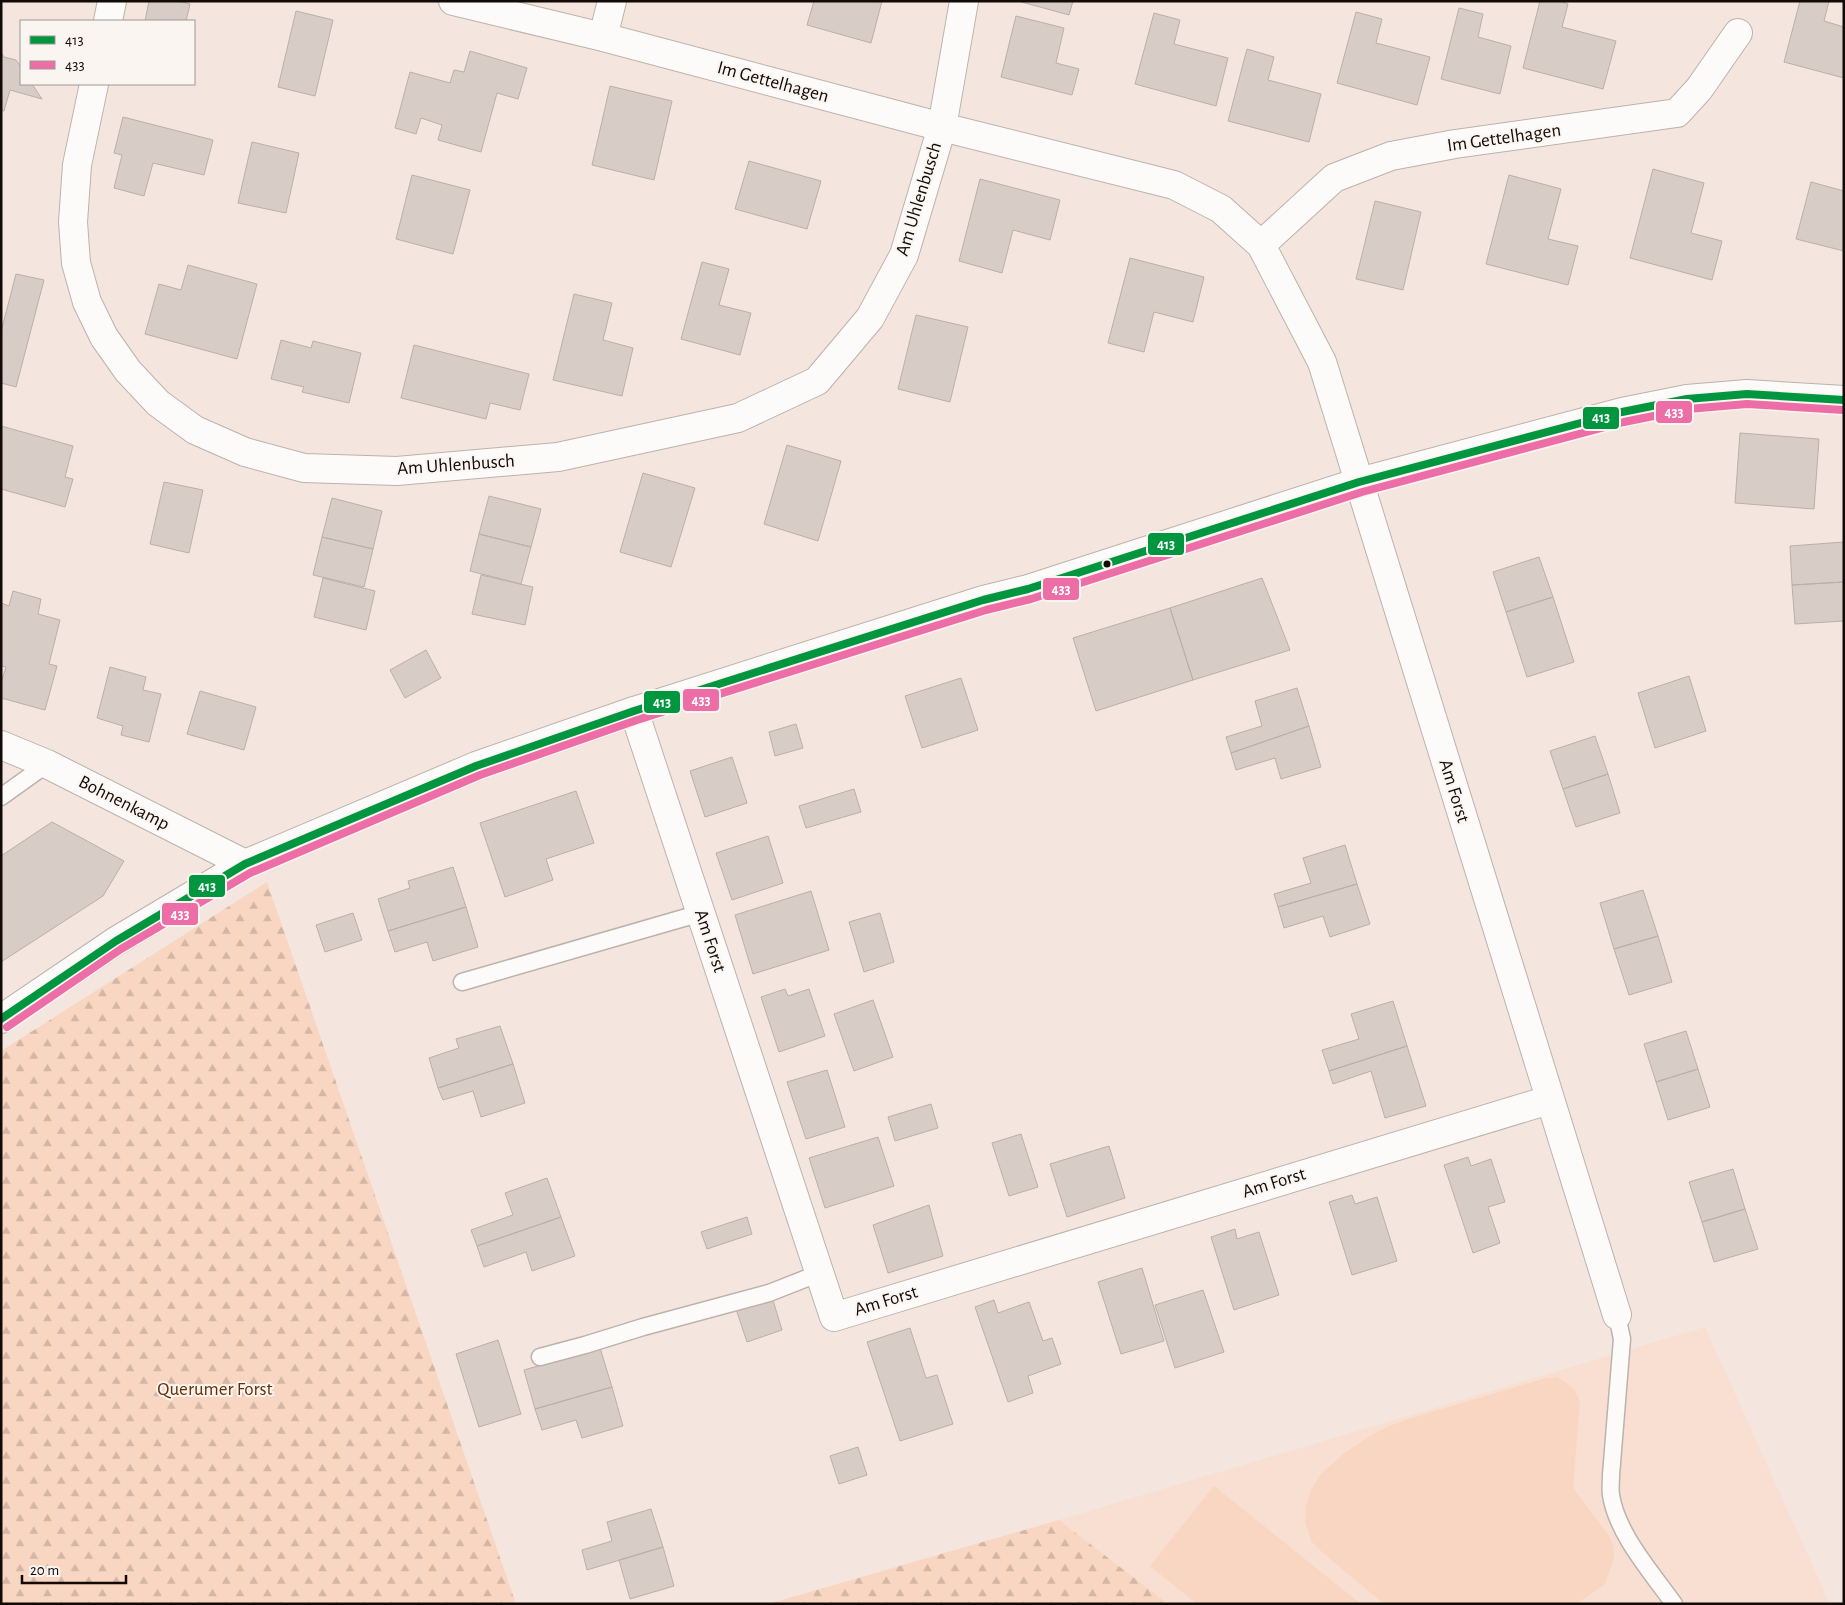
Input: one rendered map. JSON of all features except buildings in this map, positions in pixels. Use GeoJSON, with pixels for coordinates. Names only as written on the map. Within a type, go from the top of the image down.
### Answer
{"type":"FeatureCollection","features":[{"type":"Feature","properties":{"kind":"street"},"geometry":{"type":"LineString","coordinates":[[108,20],[112,1]]}},
{"type":"Feature","properties":{"kind":"street","name":"Im Gettelhagen"},"geometry":{"type":"LineString","coordinates":[[453,1],[603,36],[942,127],[1174,185],[1221,209],[1260,245],[1322,362],[1359,482]]}},
{"type":"Feature","properties":{"kind":"street"},"geometry":{"type":"LineString","coordinates":[[603,36],[612,1]]}},
{"type":"Feature","properties":{"kind":"street"},"geometry":{"type":"LineString","coordinates":[[942,127],[964,1]]}},
{"type":"Feature","properties":{"kind":"street","name":"Im Gettelhagen"},"geometry":{"type":"LineString","coordinates":[[1260,245],[1334,178],[1390,156],[1455,144],[1677,113],[1698,88],[1738,33]]}},
{"type":"Feature","properties":{"kind":"street","name":"Am Uhlenbusch"},"geometry":{"type":"LineString","coordinates":[[94,85],[77,165],[73,222],[76,263],[85,294],[104,337],[128,371],[158,403],[195,430],[245,452],[304,468],[397,471],[558,457],[738,418],[817,381],[870,318],[904,255],[942,127]]}},
{"type":"Feature","properties":{"kind":"street"},"geometry":{"type":"LineString","coordinates":[[1,1019],[116,941],[245,864],[476,766],[634,711],[1359,482],[1622,412],[1687,399],[1748,394],[1844,400]]}},
{"type":"Feature","properties":{"kind":"street","name":"Am Forst"},"geometry":{"type":"LineString","coordinates":[[1359,482],[1617,1315]]}},
{"type":"Feature","properties":{"kind":"street","name":"Am Forst"},"geometry":{"type":"LineString","coordinates":[[634,711],[834,1317],[1549,1100]]}},
{"type":"Feature","properties":{"kind":"street","name":"Bohnenkamp"},"geometry":{"type":"LineString","coordinates":[[1,745],[47,764],[245,864]]}},
{"type":"Feature","properties":{"kind":"lane"},"geometry":{"type":"LineString","coordinates":[[1,797],[47,764]]}},
{"type":"Feature","properties":{"kind":"lane"},"geometry":{"type":"LineString","coordinates":[[462,982],[701,913]]}},
{"type":"Feature","properties":{"kind":"lane"},"geometry":{"type":"LineString","coordinates":[[540,1357],[769,1293],[820,1273]]}},
{"type":"Feature","properties":{"kind":"lane"},"geometry":{"type":"LineString","coordinates":[[1617,1315],[1622,1340],[1611,1495],[1618,1517],[1629,1540],[1674,1604]]}},
{"type":"Feature","properties":{"kind":"shaded area"},"geometry":{"type":"Polygon","coordinates":[[[1705,1327],[1830,1604],[1168,1604],[1059,1520],[1705,1327]]]}},
{"type":"Feature","properties":{"kind":"green space","name":"Querumer Forst"},"geometry":{"type":"Polygon","coordinates":[[[267,882],[516,1604],[1,1604],[1,1051],[267,882]]]}},
{"type":"Feature","properties":{"kind":"green space"},"geometry":{"type":"Polygon","coordinates":[[[1557,1377],[1572,1387],[1580,1403],[1573,1488],[1609,1536],[1613,1545],[1614,1559],[1605,1584],[1577,1604],[1384,1604],[1312,1542],[1305,1522],[1306,1505],[1312,1488],[1321,1474],[1342,1455],[1364,1440],[1385,1428],[1405,1420],[1543,1379],[1557,1377]]]}},
{"type":"Feature","properties":{"kind":"green space"},"geometry":{"type":"Polygon","coordinates":[[[1214,1486],[1361,1604],[1197,1604],[1150,1566],[1214,1486]]]}},
{"type":"Feature","properties":{"kind":"green space"},"geometry":{"type":"Polygon","coordinates":[[[1059,1520],[1168,1604],[768,1604],[1059,1520]]]}},
{"type":"Feature","properties":{"kind":"transit line","name":"413"},"geometry":{"type":"LineString","coordinates":[[1,1019],[116,941],[245,864],[476,766],[634,711],[983,600],[1028,589],[1359,482],[1622,412],[1687,399],[1747,394],[1844,400]]}},
{"type":"Feature","properties":{"kind":"transit line","name":"433"},"geometry":{"type":"LineString","coordinates":[[7,1027],[121,949],[250,873],[480,775],[637,720],[986,610],[1031,599],[1362,492],[1624,422],[1688,409],[1747,404],[1843,410]]}}]}
